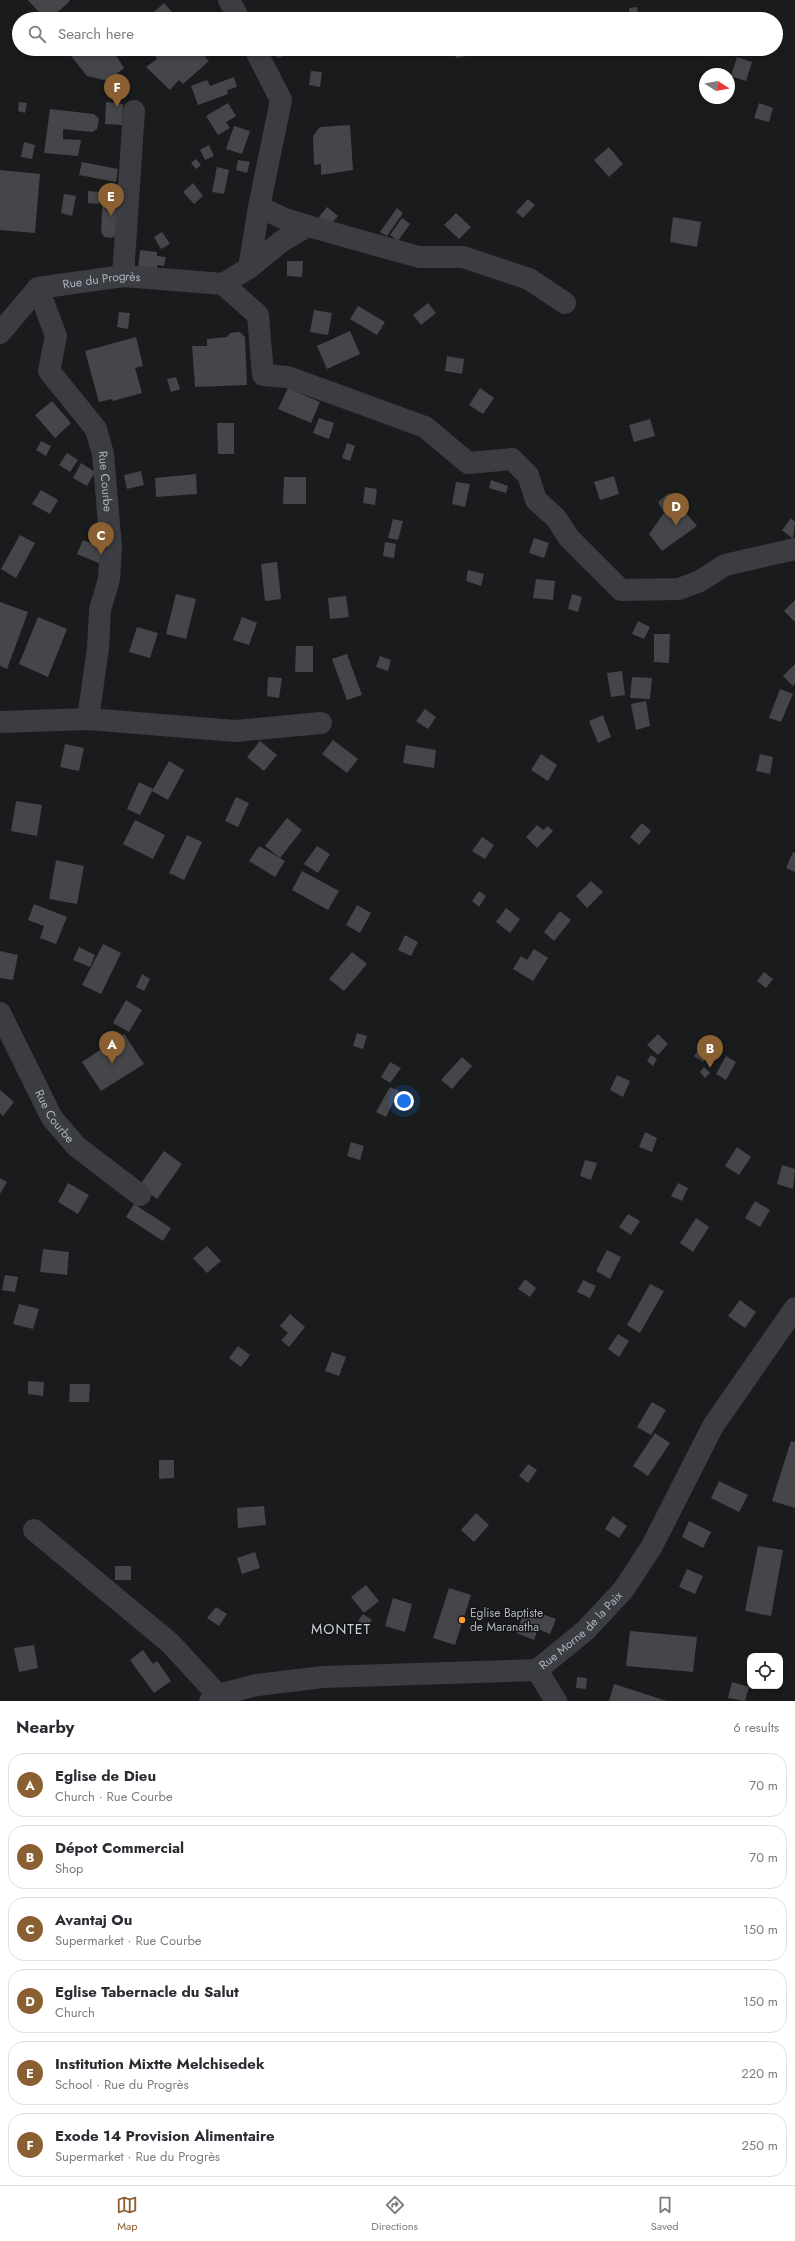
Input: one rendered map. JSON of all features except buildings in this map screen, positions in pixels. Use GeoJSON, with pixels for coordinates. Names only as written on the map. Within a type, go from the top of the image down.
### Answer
{"type":"FeatureCollection","features":[{"type":"Feature","properties":{"kind":"street"},"geometry":{"type":"LineString","coordinates":[[229,0],[235,12]]}},
{"type":"Feature","properties":{"kind":"street"},"geometry":{"type":"LineString","coordinates":[[249,268],[258,207],[281,100],[259,56]]}},
{"type":"Feature","properties":{"kind":"street"},"geometry":{"type":"LineString","coordinates":[[123,276],[134,111]]}},
{"type":"Feature","properties":{"kind":"street"},"geometry":{"type":"LineString","coordinates":[[258,207],[285,220],[419,257],[463,257],[529,279],[565,303]]}},
{"type":"Feature","properties":{"kind":"street"},"geometry":{"type":"LineString","coordinates":[[308,226],[282,241],[249,268],[224,284],[258,315],[264,374],[288,376],[425,427],[468,463],[512,459],[528,474],[536,500],[556,518],[569,538],[621,590],[679,589],[700,581],[725,565],[795,549]]}},
{"type":"Feature","properties":{"kind":"street","name":"Rue du Progrès"},"geometry":{"type":"LineString","coordinates":[[38,288],[123,276],[224,284]]}},
{"type":"Feature","properties":{"kind":"street"},"geometry":{"type":"LineString","coordinates":[[0,333],[38,288]]}},
{"type":"Feature","properties":{"kind":"street","name":"Rue Courbe"},"geometry":{"type":"LineString","coordinates":[[38,288],[56,336],[49,371],[96,429],[103,454],[110,555],[109,578],[100,610],[98,648],[88,719]]}},
{"type":"Feature","properties":{"kind":"street"},"geometry":{"type":"LineString","coordinates":[[0,722],[88,719],[235,731],[321,723]]}},
{"type":"Feature","properties":{"kind":"street","name":"Rue Courbe"},"geometry":{"type":"LineString","coordinates":[[0,1013],[52,1118],[76,1146],[140,1195]]}},
{"type":"Feature","properties":{"kind":"street","name":"Rue Morne de la Paix"},"geometry":{"type":"LineString","coordinates":[[214,1698],[257,1684],[323,1677],[537,1670],[586,1630],[624,1589],[652,1546],[713,1426],[795,1308]]}},
{"type":"Feature","properties":{"kind":"street"},"geometry":{"type":"LineString","coordinates":[[34,1530],[170,1643],[214,1698]]}},
{"type":"Feature","properties":{"kind":"street"},"geometry":{"type":"LineString","coordinates":[[537,1670],[556,1701]]}},
{"type":"Feature","properties":{"kind":"place","name":"Exode 14 Provision Alimentaire"},"geometry":{"type":"Point","coordinates":[117,107]}},
{"type":"Feature","properties":{"kind":"place","name":"Institution Mixtte Melchisedek"},"geometry":{"type":"Point","coordinates":[111,216]}},
{"type":"Feature","properties":{"kind":"place","name":"Eglise Tabernacle du Salut"},"geometry":{"type":"Point","coordinates":[676,526]}},
{"type":"Feature","properties":{"kind":"place","name":"Avantaj Ou"},"geometry":{"type":"Point","coordinates":[101,555]}},
{"type":"Feature","properties":{"kind":"place","name":"Eglise de Dieu"},"geometry":{"type":"Point","coordinates":[112,1064]}},
{"type":"Feature","properties":{"kind":"place","name":"Dépot Commercial"},"geometry":{"type":"Point","coordinates":[710,1068]}},
{"type":"Feature","properties":{"kind":"place","name":"Eglise Baptiste de Maranatha"},"geometry":{"type":"Point","coordinates":[462,1620]}},
{"type":"Feature","properties":{"kind":"district","name":"MONTET"},"geometry":{"type":"Point","coordinates":[341,1629]}}]}
